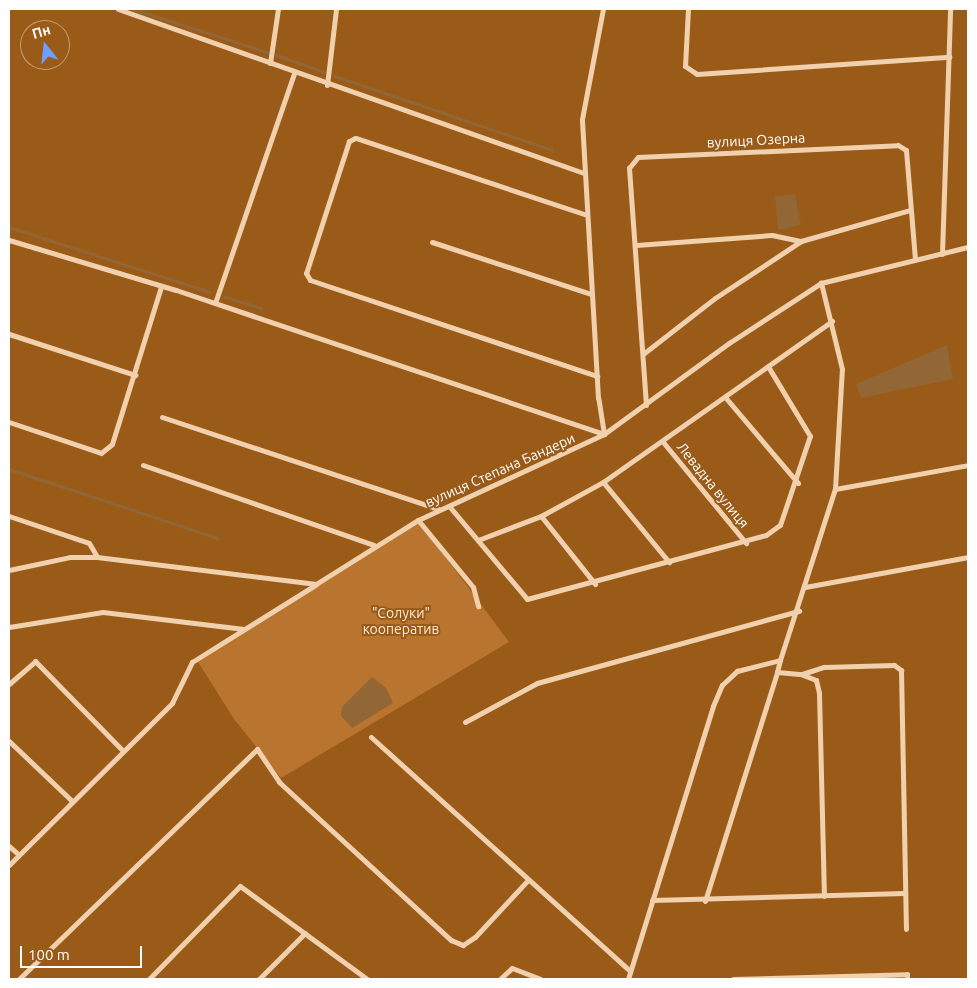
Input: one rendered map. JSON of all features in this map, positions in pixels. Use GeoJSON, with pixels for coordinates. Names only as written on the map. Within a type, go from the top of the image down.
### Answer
{"type":"FeatureCollection","features":[{"type":"Feature","properties":{"kind":"street"},"geometry":{"type":"LineString","coordinates":[[118,9],[270,63],[294,74],[583,173]]}},
{"type":"Feature","properties":{"kind":"street"},"geometry":{"type":"LineString","coordinates":[[270,63],[278,9]]}},
{"type":"Feature","properties":{"kind":"street"},"geometry":{"type":"LineString","coordinates":[[328,85],[336,9]]}},
{"type":"Feature","properties":{"kind":"street"},"geometry":{"type":"LineString","coordinates":[[9,240],[215,302],[604,434],[597,376],[591,294],[583,173],[582,120],[603,9]]}},
{"type":"Feature","properties":{"kind":"street"},"geometry":{"type":"LineString","coordinates":[[688,9],[685,66],[697,74],[949,57]]}},
{"type":"Feature","properties":{"kind":"street"},"geometry":{"type":"LineString","coordinates":[[942,254],[950,9]]}},
{"type":"Feature","properties":{"kind":"street"},"geometry":{"type":"LineString","coordinates":[[215,302],[294,74]]}},
{"type":"Feature","properties":{"kind":"street"},"geometry":{"type":"LineString","coordinates":[[587,214],[355,138],[349,141],[306,273],[310,280],[597,376]]}},
{"type":"Feature","properties":{"kind":"street","name":"вулиця Озерна"},"geometry":{"type":"LineString","coordinates":[[646,405],[636,244],[629,168],[638,157],[898,145],[906,150],[915,260]]}},
{"type":"Feature","properties":{"kind":"street"},"geometry":{"type":"LineString","coordinates":[[643,354],[715,298],[800,241],[910,210]]}},
{"type":"Feature","properties":{"kind":"street"},"geometry":{"type":"LineString","coordinates":[[636,244],[772,235],[800,241]]}},
{"type":"Feature","properties":{"kind":"street"},"geometry":{"type":"LineString","coordinates":[[432,242],[591,294]]}},
{"type":"Feature","properties":{"kind":"street","name":"вулиця Степана Бандери"},"geometry":{"type":"LineString","coordinates":[[9,865],[182,691],[192,662],[374,545],[418,520],[438,509],[449,506],[604,434],[646,405],[729,342],[821,282],[968,248]]}},
{"type":"Feature","properties":{"kind":"street"},"geometry":{"type":"LineString","coordinates":[[705,901],[778,672],[780,660],[799,611],[835,489],[842,369],[832,321],[821,282]]}},
{"type":"Feature","properties":{"kind":"street"},"geometry":{"type":"LineString","coordinates":[[9,422],[101,453],[112,444],[162,287]]}},
{"type":"Feature","properties":{"kind":"street","name":"Левадна вулиця"},"geometry":{"type":"LineString","coordinates":[[478,540],[541,516],[603,482],[663,442],[725,396],[769,368],[794,345],[832,321]]}},
{"type":"Feature","properties":{"kind":"street"},"geometry":{"type":"LineString","coordinates":[[9,334],[135,375]]}},
{"type":"Feature","properties":{"kind":"street","name":"Левадна вулиця"},"geometry":{"type":"LineString","coordinates":[[449,506],[527,599],[595,584],[669,562],[746,543],[780,525],[798,483],[810,436],[769,368]]}},
{"type":"Feature","properties":{"kind":"street"},"geometry":{"type":"LineString","coordinates":[[725,396],[798,483]]}},
{"type":"Feature","properties":{"kind":"street"},"geometry":{"type":"LineString","coordinates":[[162,417],[438,509]]}},
{"type":"Feature","properties":{"kind":"street","name":"Левадна вулиця"},"geometry":{"type":"LineString","coordinates":[[663,442],[746,543]]}},
{"type":"Feature","properties":{"kind":"street"},"geometry":{"type":"LineString","coordinates":[[143,465],[374,545]]}},
{"type":"Feature","properties":{"kind":"street"},"geometry":{"type":"LineString","coordinates":[[835,489],[968,466]]}},
{"type":"Feature","properties":{"kind":"street"},"geometry":{"type":"LineString","coordinates":[[603,482],[669,562]]}},
{"type":"Feature","properties":{"kind":"street"},"geometry":{"type":"LineString","coordinates":[[9,516],[90,543],[97,557]]}},
{"type":"Feature","properties":{"kind":"street"},"geometry":{"type":"LineString","coordinates":[[541,516],[595,584]]}},
{"type":"Feature","properties":{"kind":"street"},"geometry":{"type":"LineString","coordinates":[[418,520],[473,587],[478,606]]}},
{"type":"Feature","properties":{"kind":"street"},"geometry":{"type":"LineString","coordinates":[[805,587],[968,556]]}},
{"type":"Feature","properties":{"kind":"street"},"geometry":{"type":"LineString","coordinates":[[9,570],[70,557],[97,557],[316,584]]}},
{"type":"Feature","properties":{"kind":"street"},"geometry":{"type":"LineString","coordinates":[[465,722],[537,684],[799,611]]}},
{"type":"Feature","properties":{"kind":"street"},"geometry":{"type":"LineString","coordinates":[[9,628],[103,612],[245,629]]}},
{"type":"Feature","properties":{"kind":"street"},"geometry":{"type":"LineString","coordinates":[[628,979],[722,685],[737,671],[780,660]]}},
{"type":"Feature","properties":{"kind":"street"},"geometry":{"type":"LineString","coordinates":[[9,684],[35,662],[123,751]]}},
{"type":"Feature","properties":{"kind":"street"},"geometry":{"type":"LineString","coordinates":[[802,674],[824,667],[894,665],[902,670],[906,928]]}},
{"type":"Feature","properties":{"kind":"street"},"geometry":{"type":"LineString","coordinates":[[778,672],[802,674],[816,680],[819,693],[824,896]]}},
{"type":"Feature","properties":{"kind":"street"},"geometry":{"type":"LineString","coordinates":[[371,737],[630,971]]}},
{"type":"Feature","properties":{"kind":"street"},"geometry":{"type":"LineString","coordinates":[[9,741],[72,801]]}},
{"type":"Feature","properties":{"kind":"street"},"geometry":{"type":"LineString","coordinates":[[19,979],[257,749],[279,782],[451,940],[463,945],[475,937],[528,880]]}},
{"type":"Feature","properties":{"kind":"street"},"geometry":{"type":"LineString","coordinates":[[9,846],[19,855]]}},
{"type":"Feature","properties":{"kind":"street"},"geometry":{"type":"LineString","coordinates":[[149,979],[240,886],[367,979]]}},
{"type":"Feature","properties":{"kind":"street"},"geometry":{"type":"LineString","coordinates":[[652,900],[705,901],[904,893]]}},
{"type":"Feature","properties":{"kind":"street"},"geometry":{"type":"LineString","coordinates":[[259,979],[305,933]]}},
{"type":"Feature","properties":{"kind":"street"},"geometry":{"type":"LineString","coordinates":[[500,979],[512,968],[540,979]]}},
{"type":"Feature","properties":{"kind":"street"},"geometry":{"type":"LineString","coordinates":[[733,979],[827,979],[907,974],[907,979]]}},
{"type":"Feature","properties":{"kind":"green space","name":"\"Солуки\" кооператив"},"geometry":{"type":"Polygon","coordinates":[[[418,520],[509,642],[281,778],[234,719],[198,662],[418,520]]]}},
{"type":"Feature","properties":{"kind":"shaded area"},"geometry":{"type":"Polygon","coordinates":[[[795,194],[801,225],[778,230],[775,196],[795,194]]]}},
{"type":"Feature","properties":{"kind":"shaded area"},"geometry":{"type":"Polygon","coordinates":[[[947,345],[953,379],[861,398],[856,384],[947,345]]]}},
{"type":"Feature","properties":{"kind":"shaded area"},"geometry":{"type":"Polygon","coordinates":[[[372,677],[386,688],[393,703],[352,728],[341,716],[342,707],[372,677]]]}},
{"type":"Feature","properties":{"kind":"waterway"},"geometry":{"type":"LineString","coordinates":[[133,9],[267,52]]}},
{"type":"Feature","properties":{"kind":"waterway"},"geometry":{"type":"LineString","coordinates":[[277,55],[324,72]]}},
{"type":"Feature","properties":{"kind":"waterway"},"geometry":{"type":"LineString","coordinates":[[335,76],[552,150]]}},
{"type":"Feature","properties":{"kind":"waterway"},"geometry":{"type":"LineString","coordinates":[[9,227],[210,292]]}},
{"type":"Feature","properties":{"kind":"waterway"},"geometry":{"type":"LineString","coordinates":[[225,297],[261,308]]}},
{"type":"Feature","properties":{"kind":"waterway"},"geometry":{"type":"LineString","coordinates":[[9,469],[218,538]]}}]}
